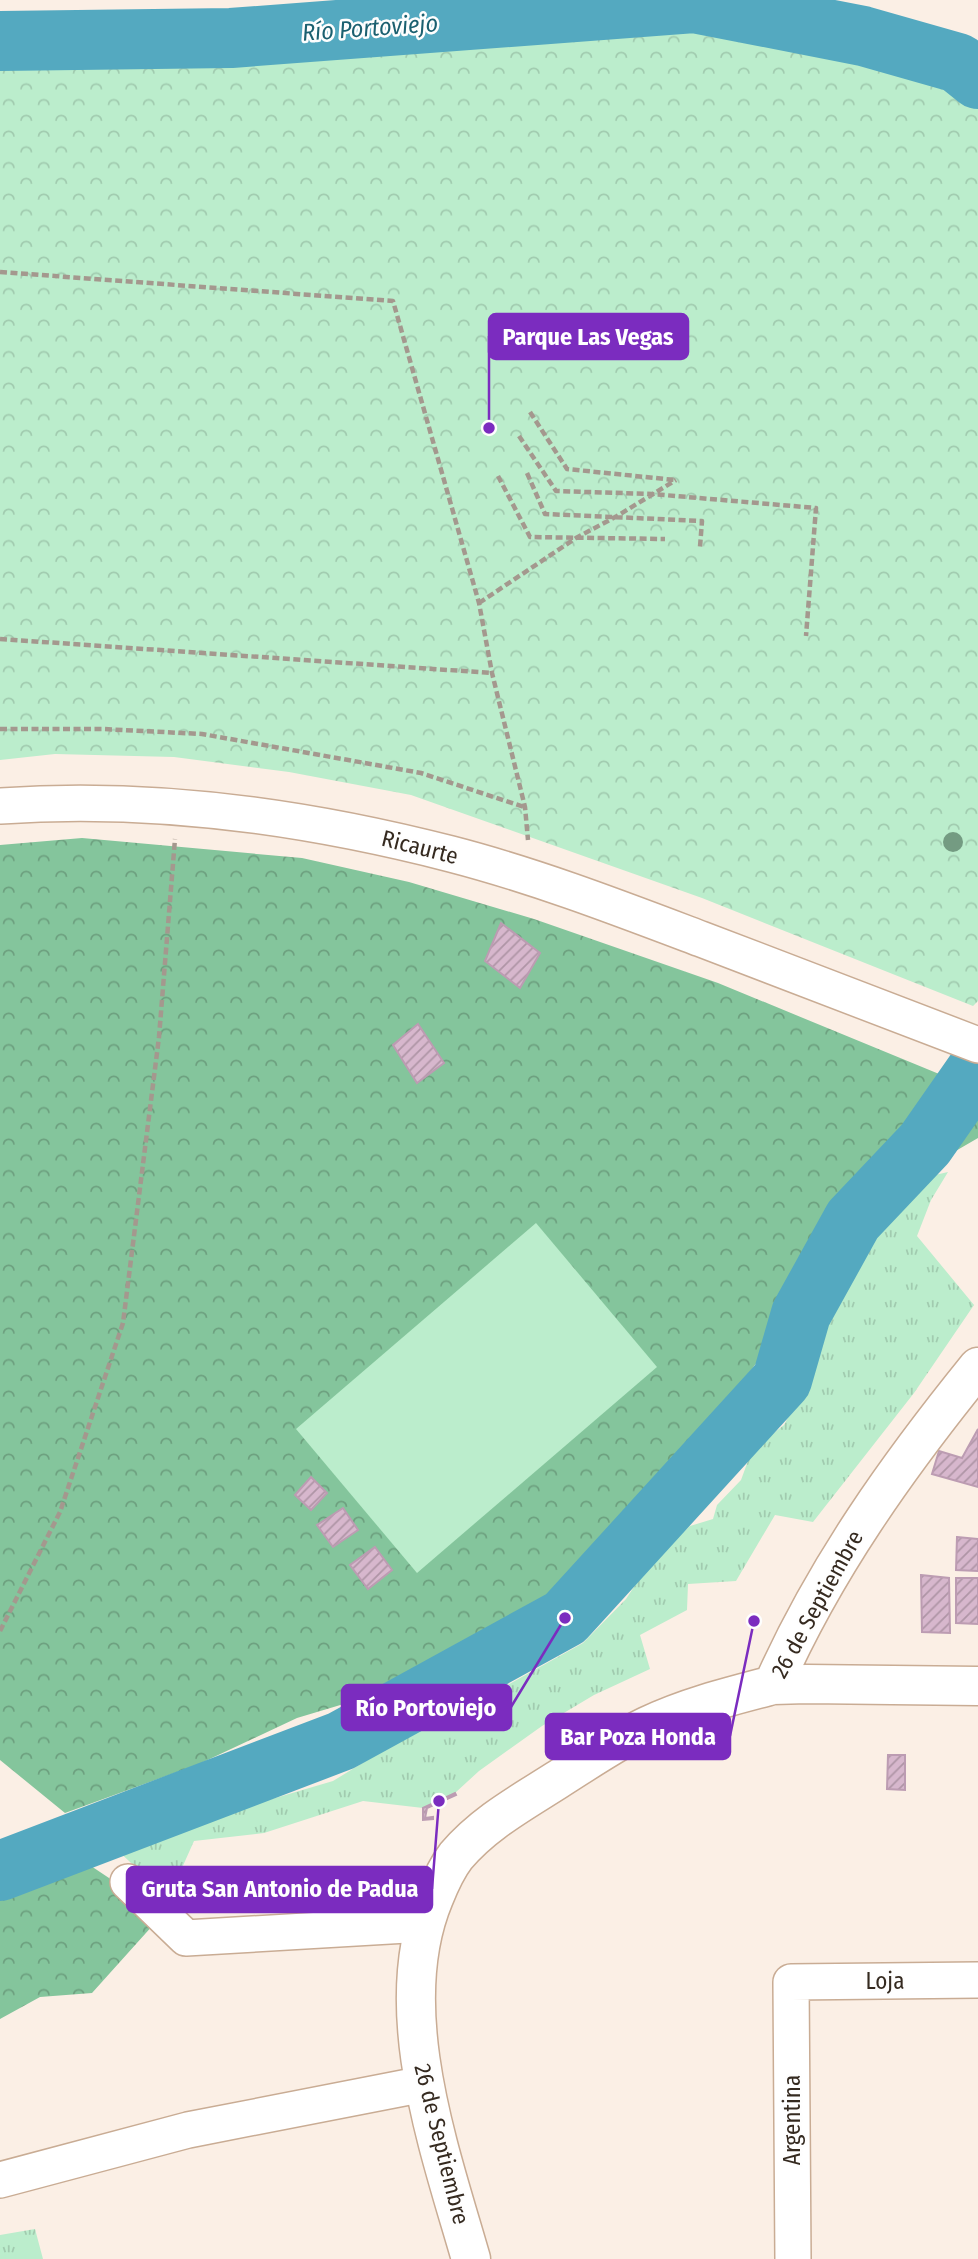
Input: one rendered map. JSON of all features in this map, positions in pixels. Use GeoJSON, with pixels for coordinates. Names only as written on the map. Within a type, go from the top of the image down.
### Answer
{"type":"FeatureCollection","features":[{"type":"Feature","properties":{"kind":"street","name":"Ricaurte"},"geometry":{"type":"LineString","coordinates":[[0,806],[102,803],[178,806],[261,815],[354,831],[532,878],[653,921],[978,1045]]}},
{"type":"Feature","properties":{"kind":"street","name":"26 de Septiembre"},"geometry":{"type":"LineString","coordinates":[[471,2259],[433,2129],[424,2084],[416,2000],[417,1970],[424,1924],[440,1882],[455,1858],[473,1838],[500,1816],[624,1738],[683,1711],[773,1685],[802,1622],[848,1545],[888,1483],[978,1367]]}},
{"type":"Feature","properties":{"kind":"street"},"geometry":{"type":"LineString","coordinates":[[773,1685],[978,1686]]}},
{"type":"Feature","properties":{"kind":"street"},"geometry":{"type":"LineString","coordinates":[[128,1882],[186,1938],[424,1924]]}},
{"type":"Feature","properties":{"kind":"street","name":"Loja"},"geometry":{"type":"LineString","coordinates":[[791,1982],[978,1980]]}},
{"type":"Feature","properties":{"kind":"street","name":"Argentina"},"geometry":{"type":"LineString","coordinates":[[791,1982],[793,2259]]}},
{"type":"Feature","properties":{"kind":"street"},"geometry":{"type":"LineString","coordinates":[[0,2180],[188,2130],[424,2084]]}},
{"type":"Feature","properties":{"kind":"path"},"geometry":{"type":"LineString","coordinates":[[0,272],[393,301],[478,603],[525,807],[532,878]]}},
{"type":"Feature","properties":{"kind":"path"},"geometry":{"type":"LineString","coordinates":[[478,603],[576,538],[676,480],[567,468],[530,412]]}},
{"type":"Feature","properties":{"kind":"path"},"geometry":{"type":"LineString","coordinates":[[519,436],[556,491],[652,494],[816,508],[806,636]]}},
{"type":"Feature","properties":{"kind":"path"},"geometry":{"type":"LineString","coordinates":[[527,473],[545,514],[702,521],[700,547]]}},
{"type":"Feature","properties":{"kind":"path"},"geometry":{"type":"LineString","coordinates":[[498,476],[530,537],[665,539]]}},
{"type":"Feature","properties":{"kind":"path"},"geometry":{"type":"LineString","coordinates":[[0,639],[492,673]]}},
{"type":"Feature","properties":{"kind":"path"},"geometry":{"type":"LineString","coordinates":[[0,729],[103,729],[202,734],[421,773],[525,807]]}},
{"type":"Feature","properties":{"kind":"path"},"geometry":{"type":"LineString","coordinates":[[0,1631],[60,1512],[123,1323],[159,1037],[178,806]]}},
{"type":"Feature","properties":{"kind":"green space"},"geometry":{"type":"Polygon","coordinates":[[[658,25],[923,69],[978,102],[978,1001],[973,1006],[702,898],[411,795],[289,772],[174,757],[55,754],[0,760],[0,63],[51,59],[228,62],[658,25]]]}},
{"type":"Feature","properties":{"kind":"green space"},"geometry":{"type":"Polygon","coordinates":[[[82,838],[302,858],[409,882],[534,919],[718,983],[978,1090],[978,1138],[830,1224],[760,1358],[691,1452],[550,1604],[427,1679],[297,1718],[199,1764],[65,1813],[0,1760],[0,845],[82,838]]]}},
{"type":"Feature","properties":{"kind":"green space"},"geometry":{"type":"Polygon","coordinates":[[[948,1172],[931,1200],[917,1236],[974,1305],[914,1393],[813,1522],[775,1515],[736,1581],[688,1584],[687,1610],[640,1635],[650,1669],[594,1695],[542,1726],[479,1771],[455,1793],[423,1808],[363,1801],[264,1833],[194,1841],[173,1888],[158,1888],[115,1848],[150,1835],[333,1781],[410,1734],[502,1688],[583,1643],[626,1599],[651,1561],[690,1526],[713,1519],[717,1505],[741,1480],[752,1450],[784,1425],[811,1373],[820,1304],[871,1227],[909,1181],[948,1172]]]}},
{"type":"Feature","properties":{"kind":"green space"},"geometry":{"type":"Polygon","coordinates":[[[536,1223],[657,1367],[417,1573],[296,1429],[536,1223]]]}},
{"type":"Feature","properties":{"kind":"green space"},"geometry":{"type":"Polygon","coordinates":[[[82,1860],[163,1914],[92,1993],[40,1997],[0,2019],[0,1899],[82,1860]]]}},
{"type":"Feature","properties":{"kind":"green space"},"geometry":{"type":"Polygon","coordinates":[[[35,2229],[43,2259],[0,2259],[0,2235],[35,2229]]]}},
{"type":"Feature","properties":{"kind":"building"},"geometry":{"type":"Polygon","coordinates":[[[501,923],[540,953],[520,988],[485,961],[501,923]]]}},
{"type":"Feature","properties":{"kind":"building"},"geometry":{"type":"Polygon","coordinates":[[[418,1024],[444,1063],[417,1083],[393,1045],[418,1024]]]}},
{"type":"Feature","properties":{"kind":"building"},"geometry":{"type":"Polygon","coordinates":[[[978,1429],[978,1487],[932,1474],[939,1451],[962,1458],[978,1429]]]}},
{"type":"Feature","properties":{"kind":"building"},"geometry":{"type":"Polygon","coordinates":[[[311,1477],[327,1493],[311,1510],[295,1495],[311,1477]]]}},
{"type":"Feature","properties":{"kind":"building"},"geometry":{"type":"Polygon","coordinates":[[[343,1508],[358,1530],[333,1547],[317,1525],[343,1508]]]}},
{"type":"Feature","properties":{"kind":"building"},"geometry":{"type":"Polygon","coordinates":[[[957,1537],[978,1539],[978,1571],[956,1570],[957,1537]]]}},
{"type":"Feature","properties":{"kind":"building"},"geometry":{"type":"Polygon","coordinates":[[[375,1547],[392,1570],[368,1589],[350,1565],[375,1547]]]}},
{"type":"Feature","properties":{"kind":"building"},"geometry":{"type":"Polygon","coordinates":[[[921,1575],[949,1578],[950,1633],[922,1632],[921,1575]]]}},
{"type":"Feature","properties":{"kind":"building"},"geometry":{"type":"Polygon","coordinates":[[[956,1578],[978,1578],[978,1624],[956,1623],[956,1578]]]}},
{"type":"Feature","properties":{"kind":"building"},"geometry":{"type":"Polygon","coordinates":[[[888,1755],[905,1755],[905,1790],[887,1789],[888,1755]]]}},
{"type":"Feature","properties":{"kind":"building"},"geometry":{"type":"Polygon","coordinates":[[[455,1793],[456,1795],[427,1808],[425,1818],[433,1819],[423,1820],[423,1808],[455,1793]]]}},
{"type":"Feature","properties":{"kind":"waterway","name":"Río Portoviejo"},"geometry":{"type":"LineString","coordinates":[[0,41],[231,38],[694,3],[863,36],[958,63],[978,79]]}},
{"type":"Feature","properties":{"kind":"waterway","name":"Río Portoviejo"},"geometry":{"type":"LineString","coordinates":[[0,1871],[341,1741],[565,1618],[782,1380],[801,1314],[853,1220],[925,1144],[978,1068]]}},
{"type":"Feature","properties":{"kind":"place","name":"Parque Las Vegas"},"geometry":{"type":"Point","coordinates":[489,428]}},
{"type":"Feature","properties":{"kind":"place","name":"Río Portoviejo"},"geometry":{"type":"Point","coordinates":[565,1618]}},
{"type":"Feature","properties":{"kind":"place","name":"Bar Poza Honda"},"geometry":{"type":"Point","coordinates":[754,1621]}},
{"type":"Feature","properties":{"kind":"place","name":"Gruta San Antonio de Padua"},"geometry":{"type":"Point","coordinates":[439,1801]}}]}
